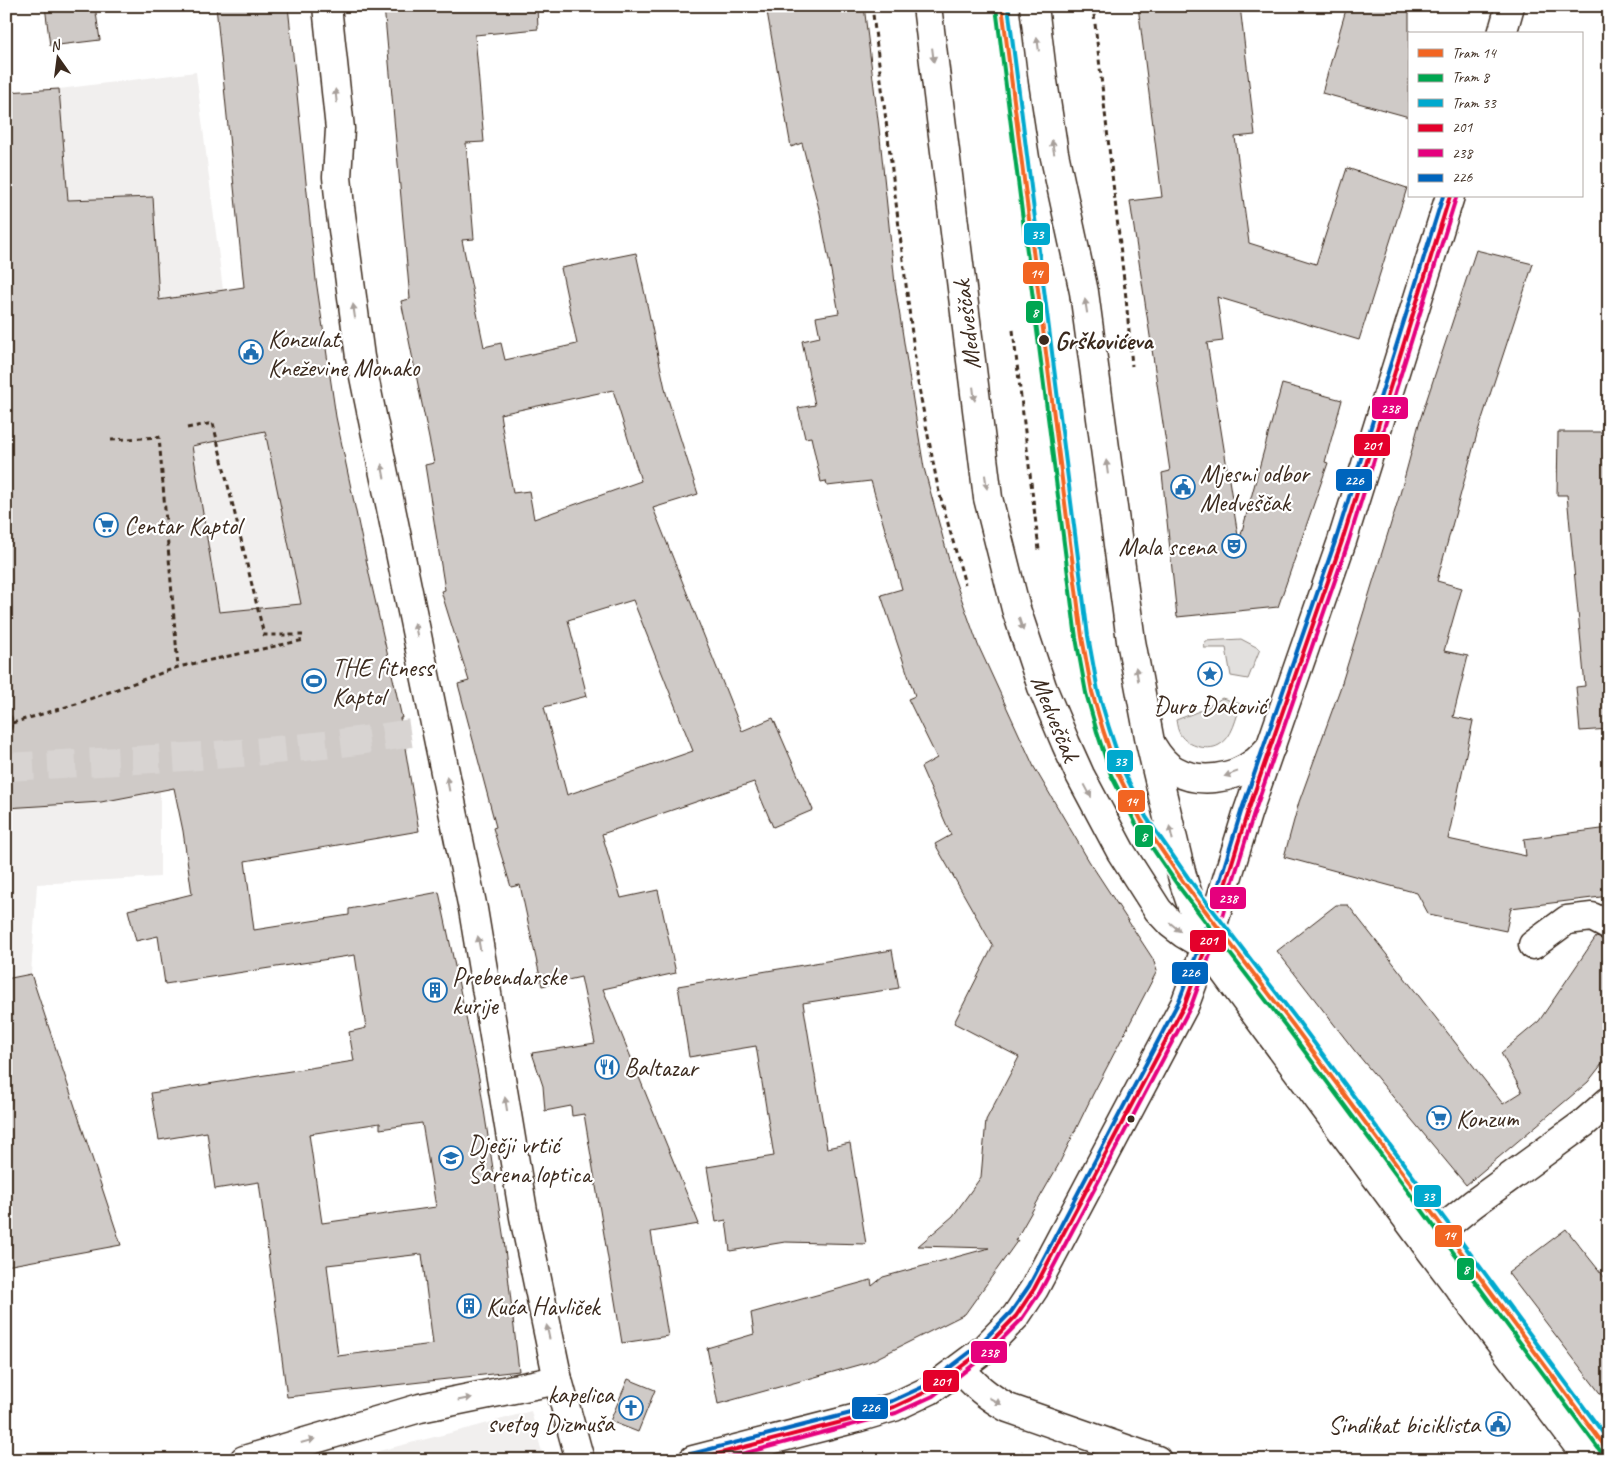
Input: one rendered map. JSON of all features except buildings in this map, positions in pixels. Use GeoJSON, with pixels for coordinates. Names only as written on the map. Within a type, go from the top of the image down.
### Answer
{"type":"FeatureCollection","features":[{"type":"Feature","properties":{"kind":"street"},"geometry":{"type":"LineString","coordinates":[[327,6],[340,129],[337,177],[339,199],[360,357],[427,731],[476,927],[524,1217],[558,1380],[580,1460]]}},
{"type":"Feature","properties":{"kind":"street","name":"Medveščak"},"geometry":{"type":"LineString","coordinates":[[927,6],[987,488],[998,543],[1016,609],[1042,687],[1066,744],[1080,775],[1121,852],[1158,910],[1171,924],[1206,947]]}},
{"type":"Feature","properties":{"kind":"street"},"geometry":{"type":"LineString","coordinates":[[1034,6],[1042,81],[1054,153],[1084,292],[1131,641],[1150,742],[1184,883],[1206,947],[1425,1243],[1589,1460]]}},
{"type":"Feature","properties":{"kind":"street"},"geometry":{"type":"LineString","coordinates":[[1503,32],[1510,6]]}},
{"type":"Feature","properties":{"kind":"street"},"geometry":{"type":"LineString","coordinates":[[693,1460],[857,1418],[894,1406],[930,1390],[982,1351],[1016,1316],[1034,1288],[1185,1004],[1206,947],[1231,864],[1342,541],[1449,198]]}},
{"type":"Feature","properties":{"kind":"street"},"geometry":{"type":"LineString","coordinates":[[1150,742],[1161,760],[1176,772],[1206,779],[1220,777],[1253,764],[1271,747]]}},
{"type":"Feature","properties":{"kind":"street"},"geometry":{"type":"LineString","coordinates":[[1533,945],[1567,920],[1592,917],[1609,926]]}},
{"type":"Feature","properties":{"kind":"street"},"geometry":{"type":"LineString","coordinates":[[1425,1243],[1473,1204],[1584,1123],[1609,1101]]}},
{"type":"Feature","properties":{"kind":"street"},"geometry":{"type":"LineString","coordinates":[[960,1368],[974,1385],[989,1397],[1008,1408],[1157,1460]]}},
{"type":"Feature","properties":{"kind":"street"},"geometry":{"type":"LineString","coordinates":[[244,1460],[420,1408],[558,1380]]}},
{"type":"Feature","properties":{"kind":"path"},"geometry":{"type":"LineString","coordinates":[[872,6],[918,383],[938,488],[965,584]]}},
{"type":"Feature","properties":{"kind":"path"},"geometry":{"type":"LineString","coordinates":[[1093,6],[1126,298],[1132,368]]}},
{"type":"Feature","properties":{"kind":"path"},"geometry":{"type":"LineString","coordinates":[[1014,330],[1038,538]]}},
{"type":"Feature","properties":{"kind":"path"},"geometry":{"type":"LineString","coordinates":[[187,428],[213,423],[264,635],[303,635]]}},
{"type":"Feature","properties":{"kind":"path"},"geometry":{"type":"LineString","coordinates":[[111,440],[159,437],[178,668]]}},
{"type":"Feature","properties":{"kind":"path"},"geometry":{"type":"LineString","coordinates":[[12,723],[76,704],[178,668],[304,640]]}},
{"type":"Feature","properties":{"kind":"path"},"geometry":{"type":"LineString","coordinates":[[6,703],[12,669]]}},
{"type":"Feature","properties":{"kind":"path"},"geometry":{"type":"LineString","coordinates":[[6,708],[12,717],[11,730],[6,738]]}},
{"type":"Feature","properties":{"kind":"path"},"geometry":{"type":"LineString","coordinates":[[1022,1460],[1023,1452]]}},
{"type":"Feature","properties":{"kind":"shaded area","name":"Centar Kaptol"},"geometry":{"type":"Polygon","coordinates":[[[196,72],[223,290],[316,280],[336,417],[265,431],[299,593],[370,578],[409,750],[160,772],[160,877],[37,884],[31,974],[121,1245],[6,1266],[6,92],[59,89],[196,72]]]}},
{"type":"Feature","properties":{"kind":"shaded area"},"geometry":{"type":"Polygon","coordinates":[[[1241,639],[1260,649],[1248,679],[1231,676],[1226,648],[1204,648],[1205,641],[1241,639]]]}},
{"type":"Feature","properties":{"kind":"shaded area"},"geometry":{"type":"Polygon","coordinates":[[[1222,698],[1241,704],[1231,732],[1224,742],[1208,748],[1196,746],[1186,741],[1177,728],[1176,720],[1202,710],[1222,698]]]}},
{"type":"Feature","properties":{"kind":"shaded area"},"geometry":{"type":"Polygon","coordinates":[[[531,1411],[544,1460],[343,1460],[470,1428],[531,1411]]]}},
{"type":"Feature","properties":{"kind":"tunnel"},"geometry":{"type":"LineString","coordinates":[[6,767],[264,751],[366,740],[417,732]]}},
{"type":"Feature","properties":{"kind":"tram line","name":"14"},"geometry":{"type":"LineString","coordinates":[[1002,6],[1082,637],[1092,692],[1117,772],[1141,820],[1184,883],[1293,1025],[1609,1452]]}},
{"type":"Feature","properties":{"kind":"tram line","name":"33"},"geometry":{"type":"LineString","coordinates":[[1008,6],[1088,636],[1098,691],[1123,770],[1146,817],[1189,879],[1298,1021],[1609,1441]]}},
{"type":"Feature","properties":{"kind":"tram line","name":"8"},"geometry":{"type":"LineString","coordinates":[[996,7],[1076,638],[1086,693],[1111,775],[1136,824],[1179,887],[1288,1029],[1604,1456]]}},
{"type":"Feature","properties":{"kind":"transit line","name":"226"},"geometry":{"type":"LineString","coordinates":[[691,1454],[855,1412],[892,1401],[927,1385],[978,1346],[1011,1312],[1029,1286],[1179,1001],[1200,945],[1241,812],[1336,539],[1442,198]]}},
{"type":"Feature","properties":{"kind":"transit line","name":"201"},"geometry":{"type":"LineString","coordinates":[[694,1460],[857,1418],[894,1407],[930,1390],[982,1351],[1016,1316],[1034,1289],[1185,1004],[1206,947],[1247,814],[1342,541],[1449,198]]}},
{"type":"Feature","properties":{"kind":"transit line","name":"238"},"geometry":{"type":"LineString","coordinates":[[719,1460],[896,1413],[933,1396],[986,1355],[1021,1320],[1040,1292],[1191,1006],[1212,949],[1253,816],[1348,543],[1456,198]]}},
{"type":"Feature","properties":{"kind":"place","name":"Grškovićeva"},"geometry":{"type":"Point","coordinates":[1044,340]}},
{"type":"Feature","properties":{"kind":"place","name":"Konzulat Kneževine Monako"},"geometry":{"type":"Point","coordinates":[251,352]}},
{"type":"Feature","properties":{"kind":"place","name":"Mjesni odbor Medveščak"},"geometry":{"type":"Point","coordinates":[1183,487]}},
{"type":"Feature","properties":{"kind":"place","name":"Centar Kaptol"},"geometry":{"type":"Point","coordinates":[106,525]}},
{"type":"Feature","properties":{"kind":"place","name":"Mala scena"},"geometry":{"type":"Point","coordinates":[1234,546]}},
{"type":"Feature","properties":{"kind":"place","name":"Đuro Đaković"},"geometry":{"type":"Point","coordinates":[1210,674]}},
{"type":"Feature","properties":{"kind":"place","name":"THE fitness Kaptol"},"geometry":{"type":"Point","coordinates":[314,681]}},
{"type":"Feature","properties":{"kind":"place","name":"Prebendarske kurije"},"geometry":{"type":"Point","coordinates":[435,990]}},
{"type":"Feature","properties":{"kind":"place","name":"Baltazar"},"geometry":{"type":"Point","coordinates":[607,1067]}},
{"type":"Feature","properties":{"kind":"place","name":"Konzum"},"geometry":{"type":"Point","coordinates":[1439,1118]}},
{"type":"Feature","properties":{"kind":"place","name":"Dječji vrtić Šarena loptica"},"geometry":{"type":"Point","coordinates":[451,1158]}},
{"type":"Feature","properties":{"kind":"place","name":"Kuća Havliček"},"geometry":{"type":"Point","coordinates":[469,1306]}},
{"type":"Feature","properties":{"kind":"place","name":"kapelica svetog Dizmuša"},"geometry":{"type":"Point","coordinates":[631,1408]}},
{"type":"Feature","properties":{"kind":"place","name":"Sindikat biciklista"},"geometry":{"type":"Point","coordinates":[1498,1424]}}]}
